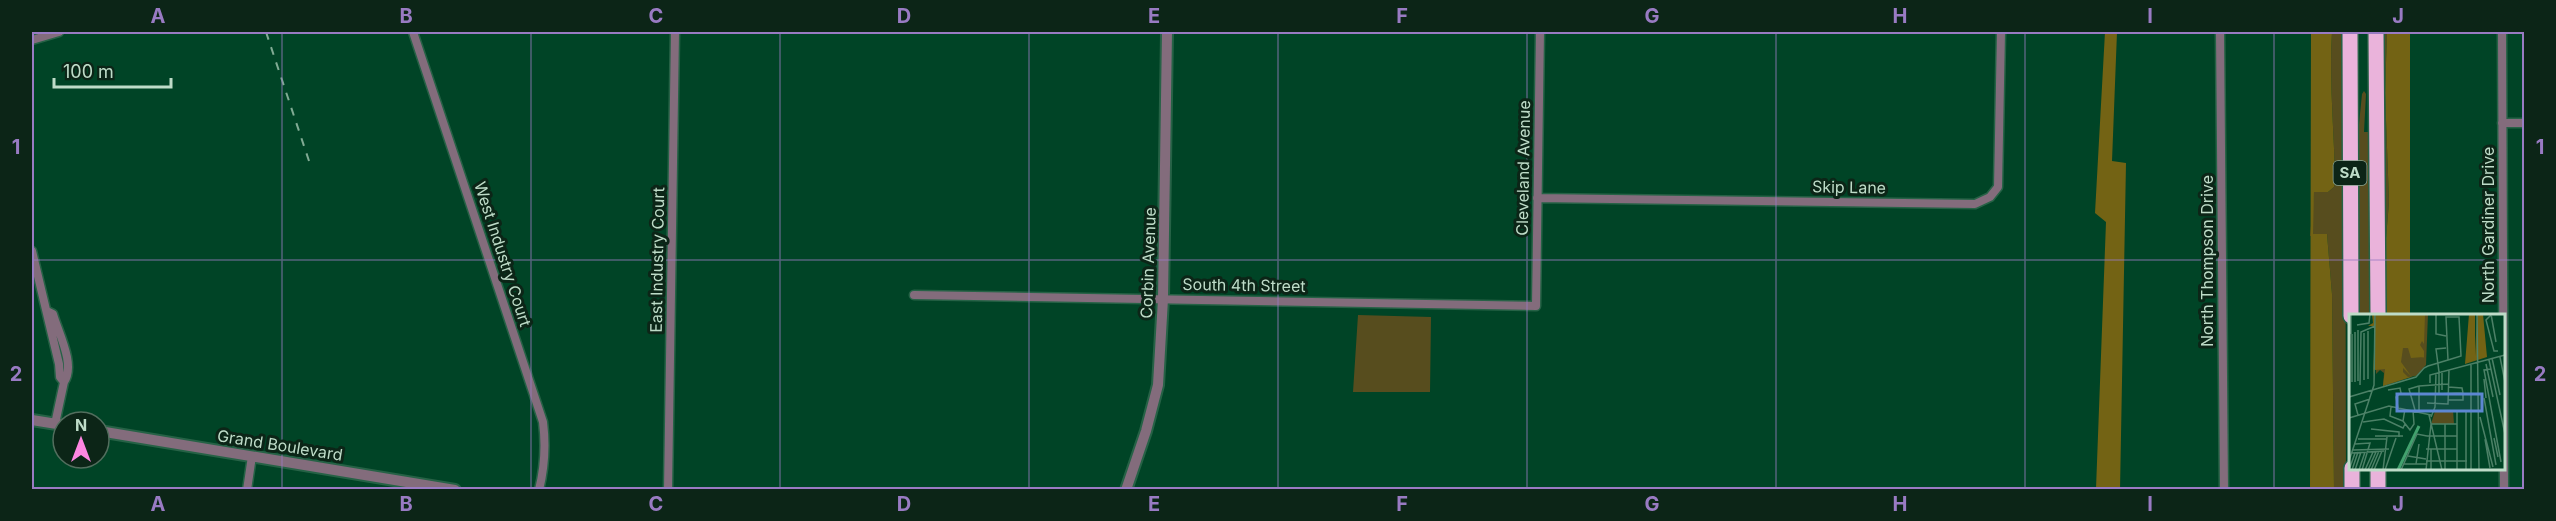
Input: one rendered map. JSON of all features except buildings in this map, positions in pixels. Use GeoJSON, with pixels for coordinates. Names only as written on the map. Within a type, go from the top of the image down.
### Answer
{"type":"FeatureCollection","features":[{"type":"Feature","properties":{"kind":"highway","name":"SA"},"geometry":{"type":"LineString","coordinates":[[2350,32],[2351,314]]}},
{"type":"Feature","properties":{"kind":"highway","name":"SA"},"geometry":{"type":"LineString","coordinates":[[2376,32],[2378,314]]}},
{"type":"Feature","properties":{"kind":"highway"},"geometry":{"type":"LineString","coordinates":[[2352,470],[2352,489]]}},
{"type":"Feature","properties":{"kind":"highway"},"geometry":{"type":"LineString","coordinates":[[2378,470],[2378,489]]}},
{"type":"Feature","properties":{"kind":"street"},"geometry":{"type":"LineString","coordinates":[[32,40],[58,32]]}},
{"type":"Feature","properties":{"kind":"street","name":"West Industry Court"},"geometry":{"type":"LineString","coordinates":[[414,32],[543,422],[546,442],[545,465],[539,489]]}},
{"type":"Feature","properties":{"kind":"street","name":"East Industry Court"},"geometry":{"type":"LineString","coordinates":[[668,489],[675,32]]}},
{"type":"Feature","properties":{"kind":"street","name":"Corbin Avenue"},"geometry":{"type":"LineString","coordinates":[[1126,489],[1146,431],[1158,385],[1163,299],[1167,32]]}},
{"type":"Feature","properties":{"kind":"street","name":"Cleveland Avenue"},"geometry":{"type":"LineString","coordinates":[[1536,306],[1540,32]]}},
{"type":"Feature","properties":{"kind":"street","name":"Skip Lane"},"geometry":{"type":"LineString","coordinates":[[1537,198],[1975,204],[1990,197],[1998,187],[2001,32]]}},
{"type":"Feature","properties":{"kind":"street","name":"North Thompson Drive"},"geometry":{"type":"LineString","coordinates":[[2220,32],[2224,489]]}},
{"type":"Feature","properties":{"kind":"street","name":"North Gardiner Drive"},"geometry":{"type":"LineString","coordinates":[[2502,32],[2503,314]]}},
{"type":"Feature","properties":{"kind":"street"},"geometry":{"type":"LineString","coordinates":[[2502,123],[2524,123]]}},
{"type":"Feature","properties":{"kind":"street"},"geometry":{"type":"LineString","coordinates":[[32,253],[47,310],[52,314],[67,361],[67,377],[64,382],[61,410]]}},
{"type":"Feature","properties":{"kind":"street","name":"South 4th Street"},"geometry":{"type":"LineString","coordinates":[[914,295],[1536,306]]}},
{"type":"Feature","properties":{"kind":"street"},"geometry":{"type":"LineString","coordinates":[[32,420],[51,424]]}},
{"type":"Feature","properties":{"kind":"street","name":"Grand Boulevard"},"geometry":{"type":"LineString","coordinates":[[111,433],[455,489]]}},
{"type":"Feature","properties":{"kind":"street"},"geometry":{"type":"LineString","coordinates":[[247,489],[252,456]]}},
{"type":"Feature","properties":{"kind":"street","name":"North Gardiner Drive"},"geometry":{"type":"LineString","coordinates":[[2504,470],[2504,489]]}},
{"type":"Feature","properties":{"kind":"shaded area"},"geometry":{"type":"Polygon","coordinates":[[[2105,32],[2117,32],[2112,161],[2126,163],[2120,490],[2096,489],[2106,222],[2095,213],[2105,32]]]}},
{"type":"Feature","properties":{"kind":"shaded area"},"geometry":{"type":"Polygon","coordinates":[[[2311,32],[2332,32],[2331,86],[2335,177],[2334,187],[2328,192],[2314,192],[2313,234],[2327,234],[2332,294],[2334,489],[2310,489],[2311,32]]]}},
{"type":"Feature","properties":{"kind":"shaded area"},"geometry":{"type":"Polygon","coordinates":[[[2332,32],[2345,32],[2346,489],[2334,489],[2332,294],[2327,234],[2310,236],[2314,192],[2328,192],[2334,187],[2332,32]]]}},
{"type":"Feature","properties":{"kind":"shaded area"},"geometry":{"type":"Polygon","coordinates":[[[2384,32],[2387,32],[2385,93],[2389,202],[2384,262],[2387,314],[2383,314],[2384,32]]]}},
{"type":"Feature","properties":{"kind":"shaded area"},"geometry":{"type":"Polygon","coordinates":[[[2387,32],[2410,32],[2410,314],[2387,314],[2384,262],[2389,202],[2385,93],[2387,32]]]}},
{"type":"Feature","properties":{"kind":"shaded area"},"geometry":{"type":"Polygon","coordinates":[[[2364,91],[2366,94],[2364,132],[2372,132],[2371,314],[2356,314],[2357,144],[2364,91]]]}},
{"type":"Feature","properties":{"kind":"shaded area"},"geometry":{"type":"Polygon","coordinates":[[[1358,315],[1431,317],[1430,392],[1353,392],[1358,315]]]}},
{"type":"Feature","properties":{"kind":"railway"},"geometry":{"type":"LineString","coordinates":[[266,32],[310,164]]}}]}
